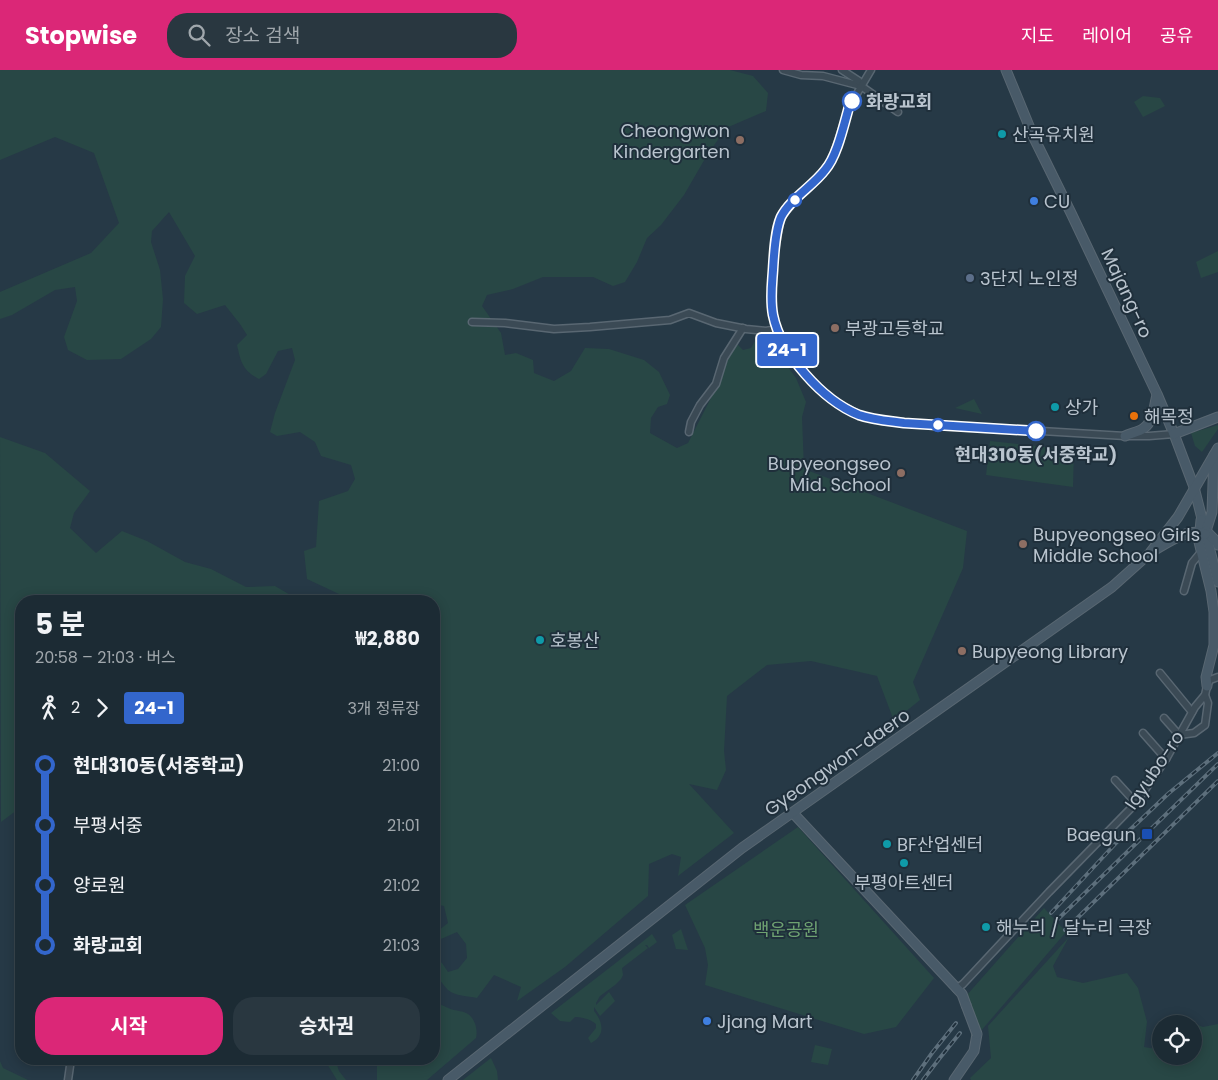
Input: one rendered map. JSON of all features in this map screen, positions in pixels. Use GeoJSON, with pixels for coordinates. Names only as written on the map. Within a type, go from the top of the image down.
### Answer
{"type":"FeatureCollection","features":[{"type":"Feature","properties":{"kind":"main road","name":"Majang-ro"},"geometry":{"type":"LineString","coordinates":[[1006,70],[1034,138],[1076,222],[1174,434],[1194,486],[1202,515],[1204,533],[1218,582]]}},
{"type":"Feature","properties":{"kind":"main road"},"geometry":{"type":"LineString","coordinates":[[1125,436],[1143,428],[1149,423],[1157,394]]}},
{"type":"Feature","properties":{"kind":"main road"},"geometry":{"type":"LineString","coordinates":[[1174,434],[1218,417]]}},
{"type":"Feature","properties":{"kind":"main road"},"geometry":{"type":"LineString","coordinates":[[1206,690],[1206,677],[1214,645],[1214,612],[1200,547],[1212,512],[1216,451]]}},
{"type":"Feature","properties":{"kind":"main road","name":"Gyeongwon-daero"},"geometry":{"type":"LineString","coordinates":[[448,1080],[742,848],[1112,587],[1150,552],[1178,517],[1194,486],[1216,451]]}},
{"type":"Feature","properties":{"kind":"main road"},"geometry":{"type":"LineString","coordinates":[[1150,552],[1187,533],[1204,533],[1217,542],[1218,545]]}},
{"type":"Feature","properties":{"kind":"main road"},"geometry":{"type":"LineString","coordinates":[[1150,552],[1188,539],[1191,539],[1200,547]]}},
{"type":"Feature","properties":{"kind":"main road"},"geometry":{"type":"LineString","coordinates":[[793,813],[962,994],[977,1034],[974,1051],[954,1080]]}},
{"type":"Feature","properties":{"kind":"street"},"geometry":{"type":"LineString","coordinates":[[782,70],[801,75],[823,76],[861,86],[898,112]]}},
{"type":"Feature","properties":{"kind":"street"},"geometry":{"type":"LineString","coordinates":[[842,70],[859,81],[861,86]]}},
{"type":"Feature","properties":{"kind":"street"},"geometry":{"type":"LineString","coordinates":[[871,70],[849,107],[832,160],[825,170],[788,206],[781,217],[777,233],[771,297],[773,316],[788,352],[815,386],[839,404],[860,415],[883,421],[1125,436],[1174,434]]}},
{"type":"Feature","properties":{"kind":"street"},"geometry":{"type":"LineString","coordinates":[[472,322],[505,323],[554,329],[590,328],[670,320],[688,313],[716,323],[743,328],[766,331],[777,329]]}},
{"type":"Feature","properties":{"kind":"street"},"geometry":{"type":"LineString","coordinates":[[689,432],[691,422],[700,404],[716,384],[724,358],[743,328]]}},
{"type":"Feature","properties":{"kind":"street"},"geometry":{"type":"LineString","coordinates":[[1184,591],[1192,563],[1200,547]]}},
{"type":"Feature","properties":{"kind":"street"},"geometry":{"type":"LineString","coordinates":[[1160,673],[1192,712]]}},
{"type":"Feature","properties":{"kind":"street","name":"Igyubo-ro"},"geometry":{"type":"LineString","coordinates":[[956,989],[963,984],[1136,803],[1166,759],[1210,680],[1218,677]]}},
{"type":"Feature","properties":{"kind":"street"},"geometry":{"type":"LineString","coordinates":[[1164,718],[1179,735],[1194,733],[1205,725],[1208,703],[1206,690]]}},
{"type":"Feature","properties":{"kind":"street"},"geometry":{"type":"LineString","coordinates":[[1143,733],[1166,759]]}},
{"type":"Feature","properties":{"kind":"street"},"geometry":{"type":"LineString","coordinates":[[1115,780],[1136,803]]}},
{"type":"Feature","properties":{"kind":"street"},"geometry":{"type":"LineString","coordinates":[[68,1080],[70,1065]]}},
{"type":"Feature","properties":{"kind":"green space"},"geometry":{"type":"Polygon","coordinates":[[[0,70],[730,70],[753,76],[768,93],[766,111],[726,128],[706,157],[684,195],[661,225],[647,238],[637,262],[625,282],[613,286],[593,277],[543,277],[513,289],[487,295],[482,306],[501,333],[505,355],[516,353],[533,360],[534,373],[554,381],[571,371],[585,348],[609,349],[644,360],[659,372],[670,395],[667,404],[658,407],[651,418],[650,433],[677,448],[688,443],[737,344],[743,350],[751,348],[758,336],[765,336],[796,378],[806,402],[802,417],[804,469],[967,531],[963,568],[913,682],[920,700],[894,721],[877,676],[811,661],[767,665],[727,696],[724,751],[726,770],[717,790],[689,784],[734,833],[678,876],[681,857],[672,854],[649,864],[648,896],[565,967],[517,1001],[521,987],[494,975],[477,998],[451,992],[440,980],[440,962],[448,972],[458,969],[467,958],[466,944],[457,932],[440,939],[440,929],[448,923],[444,906],[440,905],[440,595],[339,595],[307,579],[304,551],[316,547],[319,501],[348,491],[355,479],[351,465],[321,456],[315,442],[300,432],[277,436],[270,432],[275,413],[295,360],[292,348],[278,351],[266,374],[259,379],[243,365],[237,345],[247,335],[225,305],[197,314],[184,303],[185,276],[195,256],[169,212],[152,231],[151,242],[160,270],[163,299],[161,327],[151,339],[121,359],[87,360],[68,350],[64,337],[77,301],[75,287],[55,290],[12,315],[0,319],[0,292],[91,253],[119,223],[94,153],[55,137],[0,160],[0,70]]]}},
{"type":"Feature","properties":{"kind":"green space"},"geometry":{"type":"Polygon","coordinates":[[[1143,96],[1160,98],[1165,106],[1143,117],[1134,102],[1143,96]]]}},
{"type":"Feature","properties":{"kind":"green space"},"geometry":{"type":"Polygon","coordinates":[[[1218,251],[1218,272],[1201,278],[1196,262],[1218,251]]]}},
{"type":"Feature","properties":{"kind":"green space"},"geometry":{"type":"Polygon","coordinates":[[[974,399],[982,414],[955,408],[974,399]]]}},
{"type":"Feature","properties":{"kind":"green space"},"geometry":{"type":"Polygon","coordinates":[[[1218,425],[1218,429],[1202,452],[1195,446],[1191,433],[1218,425]]]}},
{"type":"Feature","properties":{"kind":"green space"},"geometry":{"type":"Polygon","coordinates":[[[0,437],[45,453],[90,491],[74,513],[70,528],[96,553],[122,531],[147,541],[185,562],[211,569],[246,587],[275,586],[290,595],[15,595],[15,812],[1,822],[0,437]]]}},
{"type":"Feature","properties":{"kind":"green space"},"geometry":{"type":"Polygon","coordinates":[[[990,441],[1074,450],[1073,487],[986,475],[990,441]]]}},
{"type":"Feature","properties":{"kind":"green space","name":"백운공원"},"geometry":{"type":"Polygon","coordinates":[[[798,827],[934,978],[896,1027],[864,1034],[705,985],[708,965],[705,948],[685,905],[798,827]]]}},
{"type":"Feature","properties":{"kind":"green space"},"geometry":{"type":"Polygon","coordinates":[[[1044,908],[1066,932],[980,1032],[966,996],[1044,908]]]}},
{"type":"Feature","properties":{"kind":"green space"},"geometry":{"type":"Polygon","coordinates":[[[681,929],[688,950],[676,949],[672,935],[681,929]]]}},
{"type":"Feature","properties":{"kind":"green space"},"geometry":{"type":"Polygon","coordinates":[[[652,934],[657,942],[649,948],[645,945],[648,948],[622,968],[623,975],[621,979],[600,996],[596,1003],[596,1005],[609,992],[615,1001],[600,1016],[594,1007],[602,1028],[596,1040],[591,1043],[588,1038],[596,1028],[594,1022],[578,1017],[575,1017],[570,1022],[560,1021],[551,1013],[617,962],[652,934]]]}},
{"type":"Feature","properties":{"kind":"green space"},"geometry":{"type":"Polygon","coordinates":[[[1069,937],[1053,966],[1057,977],[1083,983],[1127,973],[1138,988],[1147,1022],[1144,1047],[1152,1048],[1152,1065],[1202,1065],[1202,1027],[1218,1024],[1218,1080],[971,1080],[970,1078],[991,1058],[988,1026],[1069,937]]]}},
{"type":"Feature","properties":{"kind":"green space"},"geometry":{"type":"Polygon","coordinates":[[[440,1005],[463,1012],[472,1017],[477,1031],[476,1038],[427,1080],[377,1080],[377,1066],[440,1065],[440,1005]]]}},
{"type":"Feature","properties":{"kind":"green space"},"geometry":{"type":"Polygon","coordinates":[[[815,1045],[832,1049],[828,1065],[811,1062],[815,1045]]]}},
{"type":"Feature","properties":{"kind":"green space"},"geometry":{"type":"Polygon","coordinates":[[[491,1058],[497,1071],[498,1080],[463,1080],[491,1058]]]}},
{"type":"Feature","properties":{"kind":"green space"},"geometry":{"type":"Polygon","coordinates":[[[0,1061],[3,1068],[28,1080],[0,1080],[0,1061]]]}},
{"type":"Feature","properties":{"kind":"green space"},"geometry":{"type":"Polygon","coordinates":[[[328,1065],[337,1065],[346,1080],[337,1080],[328,1065]]]}},
{"type":"Feature","properties":{"kind":"railway"},"geometry":{"type":"LineString","coordinates":[[1051,913],[1117,842],[1169,793],[1218,753]]}},
{"type":"Feature","properties":{"kind":"railway"},"geometry":{"type":"LineString","coordinates":[[1057,920],[1218,764]]}},
{"type":"Feature","properties":{"kind":"railway"},"geometry":{"type":"LineString","coordinates":[[1065,930],[1218,781]]}},
{"type":"Feature","properties":{"kind":"railway"},"geometry":{"type":"LineString","coordinates":[[913,1080],[956,1023]]}},
{"type":"Feature","properties":{"kind":"railway"},"geometry":{"type":"LineString","coordinates":[[923,1080],[960,1033]]}},
{"type":"Feature","properties":{"kind":"bus line","name":"24-1"},"geometry":{"type":"LineString","coordinates":[[852,101],[832,160],[825,170],[788,206],[781,217],[774,255],[771,297],[773,316],[778,332],[788,352],[815,386],[839,404],[860,415],[883,421],[904,423],[1036,431]]}},
{"type":"Feature","properties":{"kind":"place","name":"화랑교회"},"geometry":{"type":"Point","coordinates":[852,101]}},
{"type":"Feature","properties":{"kind":"place","name":"산곡유치원"},"geometry":{"type":"Point","coordinates":[1002,134]}},
{"type":"Feature","properties":{"kind":"place","name":"Cheongwon Kindergarten"},"geometry":{"type":"Point","coordinates":[740,140]}},
{"type":"Feature","properties":{"kind":"place","name":"CU"},"geometry":{"type":"Point","coordinates":[1034,201]}},
{"type":"Feature","properties":{"kind":"place","name":"3단지 노인정"},"geometry":{"type":"Point","coordinates":[970,278]}},
{"type":"Feature","properties":{"kind":"place","name":"부광고등학교"},"geometry":{"type":"Point","coordinates":[835,328]}},
{"type":"Feature","properties":{"kind":"place","name":"상가"},"geometry":{"type":"Point","coordinates":[1055,407]}},
{"type":"Feature","properties":{"kind":"place","name":"해목정"},"geometry":{"type":"Point","coordinates":[1134,416]}},
{"type":"Feature","properties":{"kind":"place","name":"현대310동(서중학교)"},"geometry":{"type":"Point","coordinates":[1036,431]}},
{"type":"Feature","properties":{"kind":"place","name":"Bupyeongseo Mid. School"},"geometry":{"type":"Point","coordinates":[901,473]}},
{"type":"Feature","properties":{"kind":"place","name":"Bupyeongseo Girls Middle School"},"geometry":{"type":"Point","coordinates":[1023,544]}},
{"type":"Feature","properties":{"kind":"place","name":"호봉산"},"geometry":{"type":"Point","coordinates":[540,640]}},
{"type":"Feature","properties":{"kind":"place","name":"Bupyeong Library"},"geometry":{"type":"Point","coordinates":[962,651]}},
{"type":"Feature","properties":{"kind":"place","name":"Baegun"},"geometry":{"type":"Point","coordinates":[1147,834]}},
{"type":"Feature","properties":{"kind":"place","name":"BF산업센터"},"geometry":{"type":"Point","coordinates":[887,844]}},
{"type":"Feature","properties":{"kind":"place","name":"부평아트센터"},"geometry":{"type":"Point","coordinates":[904,863]}},
{"type":"Feature","properties":{"kind":"place","name":"해누리 / 달누리 극장"},"geometry":{"type":"Point","coordinates":[986,927]}},
{"type":"Feature","properties":{"kind":"place","name":"Jjang Mart"},"geometry":{"type":"Point","coordinates":[707,1021]}}]}
